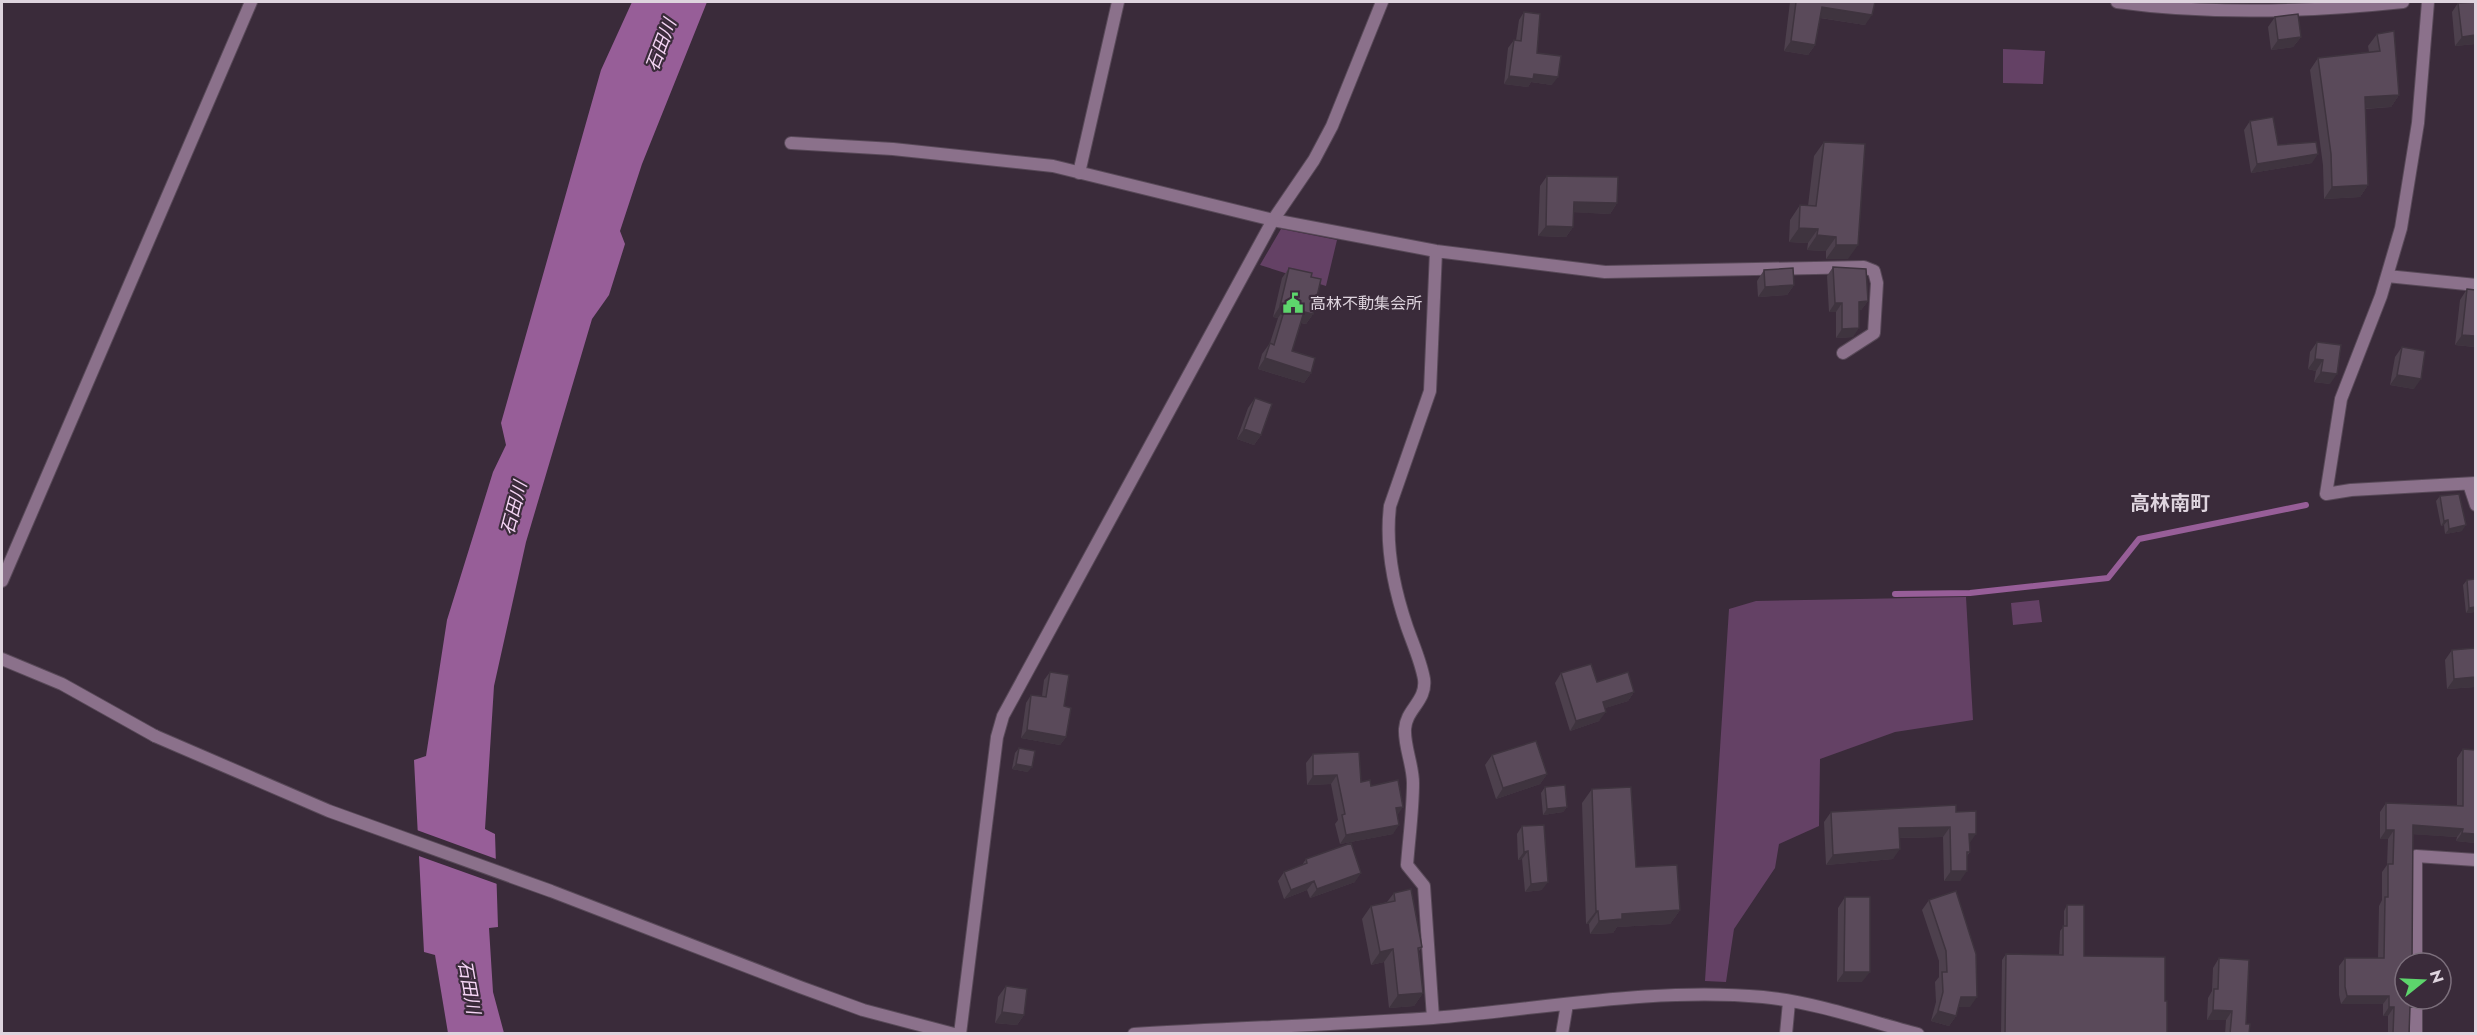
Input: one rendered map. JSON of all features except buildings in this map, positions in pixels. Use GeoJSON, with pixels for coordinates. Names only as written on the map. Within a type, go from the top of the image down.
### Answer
{"type":"FeatureCollection","features":[{"type":"Feature","properties":{"kind":"street"},"geometry":{"type":"LineString","coordinates":[[2,580],[251,2]]}},
{"type":"Feature","properties":{"kind":"street"},"geometry":{"type":"LineString","coordinates":[[1079,173],[1118,2]]}},
{"type":"Feature","properties":{"kind":"street"},"geometry":{"type":"LineString","coordinates":[[960,1034],[997,737],[1003,716],[1273,220],[1314,160],[1332,126],[1382,2]]}},
{"type":"Feature","properties":{"kind":"street"},"geometry":{"type":"LineString","coordinates":[[2117,2],[2187,9],[2243,10],[2403,2]]}},
{"type":"Feature","properties":{"kind":"street"},"geometry":{"type":"LineString","coordinates":[[2428,2],[2418,123],[2401,228],[2387,276],[2341,399],[2326,494],[2351,490],[2472,484],[2475,505]]}},
{"type":"Feature","properties":{"kind":"street"},"geometry":{"type":"LineString","coordinates":[[791,143],[904,151],[1053,166],[1273,220],[1436,251],[1605,272],[1864,267],[1874,271],[1877,283],[1874,333],[1843,353]]}},
{"type":"Feature","properties":{"kind":"street"},"geometry":{"type":"LineString","coordinates":[[1433,1018],[1424,886],[1407,865],[1413,781],[1405,729],[1409,716],[1420,702],[1425,689],[1424,677],[1401,610],[1389,549],[1388,524],[1390,506],[1430,391],[1436,251]]}},
{"type":"Feature","properties":{"kind":"street"},"geometry":{"type":"LineString","coordinates":[[2387,276],[2475,285]]}},
{"type":"Feature","properties":{"kind":"street"},"geometry":{"type":"LineString","coordinates":[[2,659],[62,684],[155,736],[361,823],[551,891],[863,1010],[954,1034]]}},
{"type":"Feature","properties":{"kind":"street"},"geometry":{"type":"LineString","coordinates":[[2416,951],[2416,856],[2475,860]]}},
{"type":"Feature","properties":{"kind":"street"},"geometry":{"type":"LineString","coordinates":[[1134,1034],[1433,1018],[1567,1004],[1702,995],[1764,997],[1918,1034]]}},
{"type":"Feature","properties":{"kind":"street"},"geometry":{"type":"LineString","coordinates":[[1786,1034],[1790,1002]]}},
{"type":"Feature","properties":{"kind":"street"},"geometry":{"type":"LineString","coordinates":[[1562,1034],[1567,1004]]}},
{"type":"Feature","properties":{"kind":"street"},"geometry":{"type":"LineString","coordinates":[[2416,1011],[2416,1034]]}},
{"type":"Feature","properties":{"kind":"shaded area"},"geometry":{"type":"Polygon","coordinates":[[[2003,49],[2045,51],[2043,84],[2003,83],[2003,49]]]}},
{"type":"Feature","properties":{"kind":"shaded area"},"geometry":{"type":"Polygon","coordinates":[[[1281,229],[1337,240],[1326,286],[1260,265],[1281,229]]]}},
{"type":"Feature","properties":{"kind":"shaded area"},"geometry":{"type":"Polygon","coordinates":[[[1966,597],[1973,720],[1895,732],[1820,759],[1819,826],[1779,844],[1775,868],[1734,929],[1726,982],[1705,981],[1729,609],[1756,601],[1966,597]]]}},
{"type":"Feature","properties":{"kind":"shaded area"},"geometry":{"type":"Polygon","coordinates":[[[2039,600],[2042,622],[2013,625],[2011,603],[2039,600]]]}},
{"type":"Feature","properties":{"kind":"water","name":"石田川"},"geometry":{"type":"Polygon","coordinates":[[[632,2],[707,2],[642,164],[620,231],[625,244],[609,295],[592,319],[526,542],[494,686],[485,829],[495,834],[498,927],[489,928],[493,992],[504,1033],[448,1033],[435,955],[424,952],[414,760],[426,756],[447,620],[493,472],[506,445],[501,423],[601,70],[632,2]]]}},
{"type":"Feature","properties":{"kind":"pier"},"geometry":{"type":"Polygon","coordinates":[[[414,829],[499,860],[500,885],[416,855],[414,829]]]}},
{"type":"Feature","properties":{"kind":"waterway"},"geometry":{"type":"LineString","coordinates":[[1895,594],[1970,593],[2108,578],[2139,539],[2306,505]]}},
{"type":"Feature","properties":{"kind":"place","name":"高林不動集会所"},"geometry":{"type":"Point","coordinates":[1293,303]}},
{"type":"Feature","properties":{"kind":"district","name":"高林南町"},"geometry":{"type":"Point","coordinates":[2170,503]}}]}
